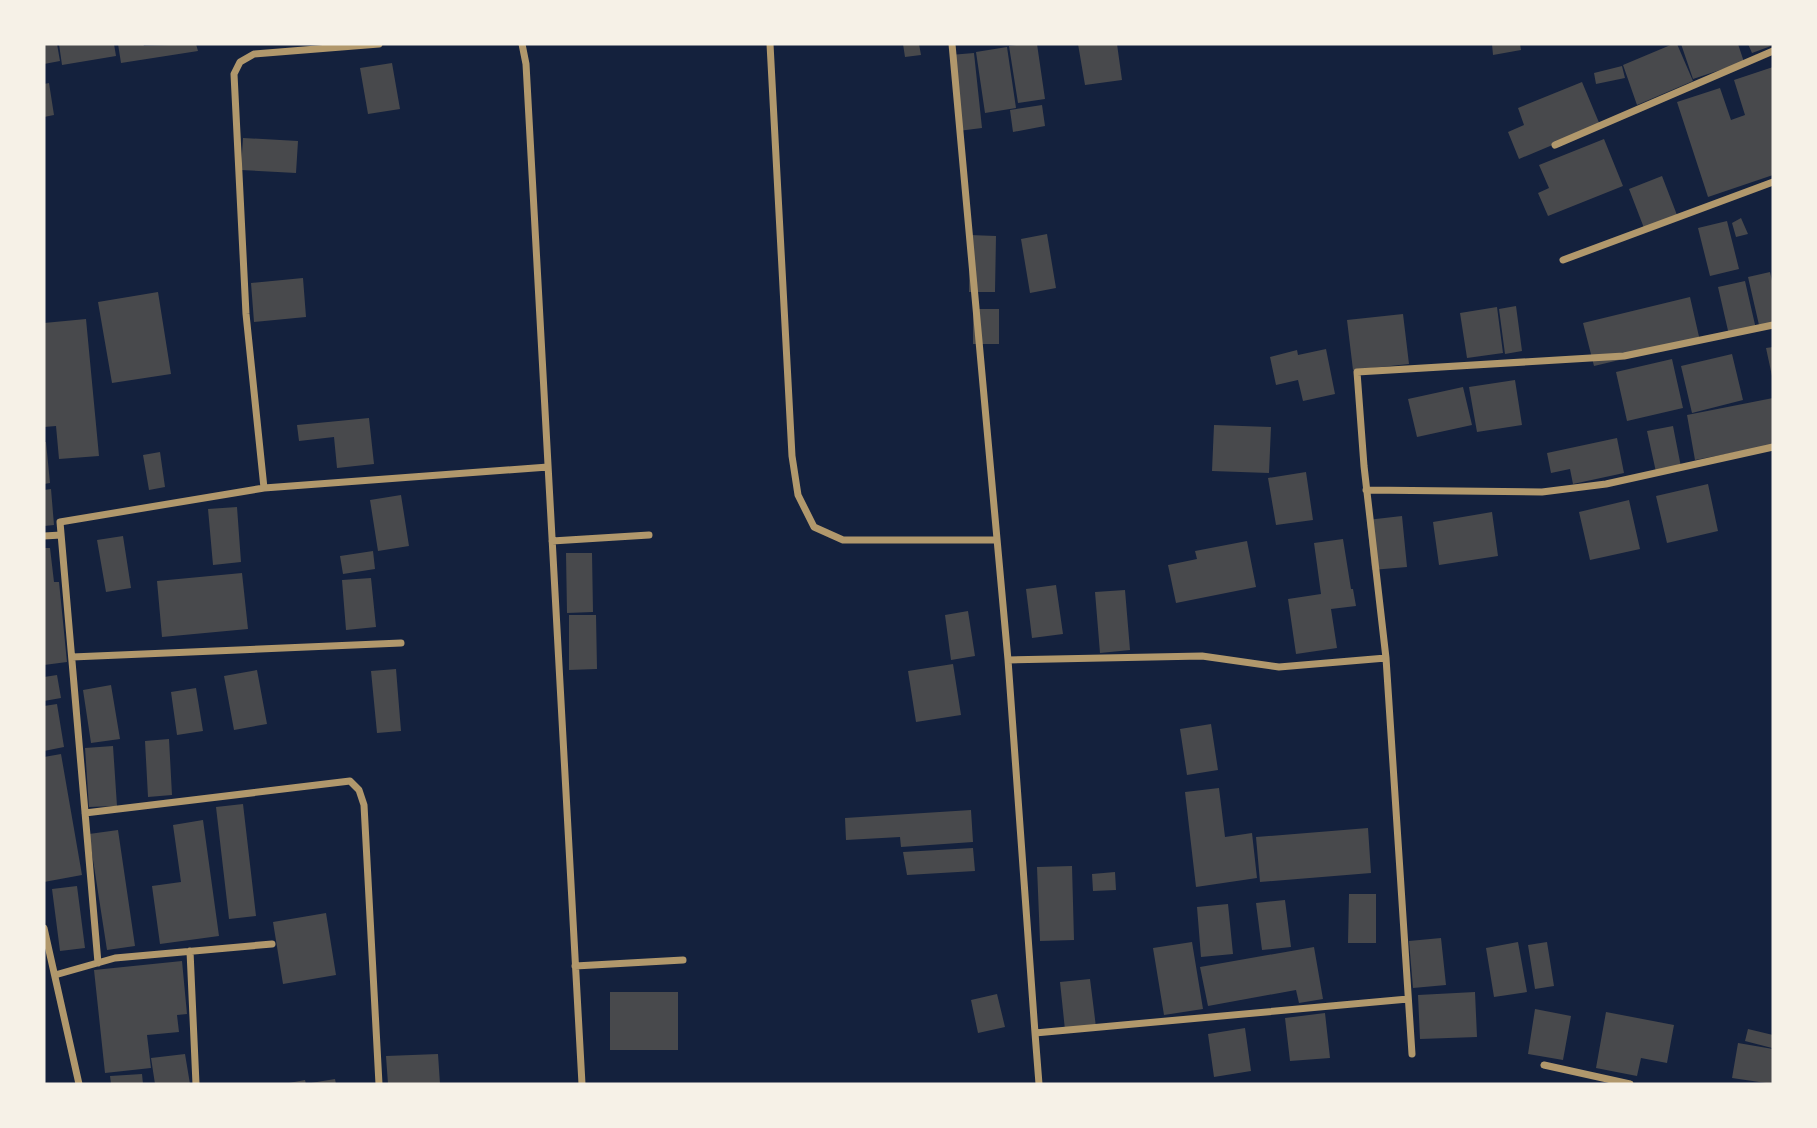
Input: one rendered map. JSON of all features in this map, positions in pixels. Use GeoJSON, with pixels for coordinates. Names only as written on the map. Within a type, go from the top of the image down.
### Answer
{"type":"FeatureCollection","features":[{"type":"Feature","properties":{"kind":"street"},"geometry":{"type":"LineString","coordinates":[[264,488],[246,314],[234,74],[240,62],[254,54],[379,44]]}},
{"type":"Feature","properties":{"kind":"street"},"geometry":{"type":"LineString","coordinates":[[522,44],[526,64],[582,1084]]}},
{"type":"Feature","properties":{"kind":"street"},"geometry":{"type":"LineString","coordinates":[[770,44],[792,456],[798,495],[814,527],[843,540],[996,540]]}},
{"type":"Feature","properties":{"kind":"street"},"geometry":{"type":"LineString","coordinates":[[952,44],[1008,660],[1039,1084]]}},
{"type":"Feature","properties":{"kind":"street"},"geometry":{"type":"LineString","coordinates":[[1555,145],[1773,51]]}},
{"type":"Feature","properties":{"kind":"street"},"geometry":{"type":"LineString","coordinates":[[1563,260],[1773,182]]}},
{"type":"Feature","properties":{"kind":"street"},"geometry":{"type":"LineString","coordinates":[[1412,1054],[1386,658],[1366,490],[1357,372],[1624,356],[1773,325]]}},
{"type":"Feature","properties":{"kind":"street"},"geometry":{"type":"LineString","coordinates":[[1366,490],[1542,492],[1606,484],[1773,447]]}},
{"type":"Feature","properties":{"kind":"street"},"geometry":{"type":"LineString","coordinates":[[98,963],[60,522],[264,488],[548,467]]}},
{"type":"Feature","properties":{"kind":"street"},"geometry":{"type":"LineString","coordinates":[[44,536],[61,535]]}},
{"type":"Feature","properties":{"kind":"street"},"geometry":{"type":"LineString","coordinates":[[552,541],[649,535]]}},
{"type":"Feature","properties":{"kind":"street"},"geometry":{"type":"LineString","coordinates":[[72,657],[401,643]]}},
{"type":"Feature","properties":{"kind":"street"},"geometry":{"type":"LineString","coordinates":[[1008,660],[1202,656],[1279,667],[1386,658]]}},
{"type":"Feature","properties":{"kind":"street"},"geometry":{"type":"LineString","coordinates":[[85,813],[350,781],[359,790],[364,805],[379,1084]]}},
{"type":"Feature","properties":{"kind":"street"},"geometry":{"type":"LineString","coordinates":[[44,928],[79,1084]]}},
{"type":"Feature","properties":{"kind":"street"},"geometry":{"type":"LineString","coordinates":[[55,975],[114,958],[271,944]]}},
{"type":"Feature","properties":{"kind":"street"},"geometry":{"type":"LineString","coordinates":[[190,951],[196,1084]]}},
{"type":"Feature","properties":{"kind":"street"},"geometry":{"type":"LineString","coordinates":[[575,966],[683,960]]}},
{"type":"Feature","properties":{"kind":"street"},"geometry":{"type":"LineString","coordinates":[[1035,1033],[1408,999]]}},
{"type":"Feature","properties":{"kind":"street"},"geometry":{"type":"LineString","coordinates":[[1544,1065],[1630,1084]]}},
{"type":"Feature","properties":{"kind":"building"},"geometry":{"type":"Polygon","coordinates":[[[44,44],[57,44],[60,61],[44,64],[44,44]]]}},
{"type":"Feature","properties":{"kind":"building"},"geometry":{"type":"Polygon","coordinates":[[[59,44],[114,44],[116,56],[62,65],[59,44]]]}},
{"type":"Feature","properties":{"kind":"building"},"geometry":{"type":"Polygon","coordinates":[[[118,44],[196,44],[198,51],[121,63],[118,44]]]}},
{"type":"Feature","properties":{"kind":"building"},"geometry":{"type":"Polygon","coordinates":[[[903,44],[919,44],[921,55],[905,57],[903,44]]]}},
{"type":"Feature","properties":{"kind":"building"},"geometry":{"type":"Polygon","coordinates":[[[1037,44],[1045,99],[1018,103],[1009,46],[1037,44]]]}},
{"type":"Feature","properties":{"kind":"building"},"geometry":{"type":"Polygon","coordinates":[[[1078,44],[1117,44],[1122,80],[1085,85],[1078,44]]]}},
{"type":"Feature","properties":{"kind":"building"},"geometry":{"type":"Polygon","coordinates":[[[1492,44],[1520,44],[1521,50],[1493,55],[1492,44]]]}},
{"type":"Feature","properties":{"kind":"building"},"geometry":{"type":"Polygon","coordinates":[[[1677,44],[1693,81],[1637,105],[1623,65],[1677,44]]]}},
{"type":"Feature","properties":{"kind":"building"},"geometry":{"type":"Polygon","coordinates":[[[1681,44],[1738,44],[1744,62],[1693,79],[1681,44]]]}},
{"type":"Feature","properties":{"kind":"building"},"geometry":{"type":"Polygon","coordinates":[[[1748,44],[1770,44],[1771,46],[1752,53],[1748,44]]]}},
{"type":"Feature","properties":{"kind":"building"},"geometry":{"type":"Polygon","coordinates":[[[1007,47],[1016,108],[985,113],[976,52],[1007,47]]]}},
{"type":"Feature","properties":{"kind":"building"},"geometry":{"type":"Polygon","coordinates":[[[974,53],[982,128],[958,131],[950,55],[974,53]]]}},
{"type":"Feature","properties":{"kind":"building"},"geometry":{"type":"Polygon","coordinates":[[[392,63],[400,109],[368,114],[360,68],[392,63]]]}},
{"type":"Feature","properties":{"kind":"building"},"geometry":{"type":"Polygon","coordinates":[[[1622,66],[1625,78],[1596,84],[1594,73],[1622,66]]]}},
{"type":"Feature","properties":{"kind":"building"},"geometry":{"type":"Polygon","coordinates":[[[1773,67],[1773,175],[1708,197],[1677,102],[1720,88],[1731,120],[1745,115],[1734,80],[1773,67]]]}},
{"type":"Feature","properties":{"kind":"building"},"geometry":{"type":"Polygon","coordinates":[[[1582,82],[1600,125],[1519,159],[1508,132],[1524,125],[1518,108],[1582,82]]]}},
{"type":"Feature","properties":{"kind":"building"},"geometry":{"type":"Polygon","coordinates":[[[49,83],[54,115],[44,117],[44,84],[49,83]]]}},
{"type":"Feature","properties":{"kind":"building"},"geometry":{"type":"Polygon","coordinates":[[[1042,105],[1045,126],[1013,132],[1010,110],[1042,105]]]}},
{"type":"Feature","properties":{"kind":"building"},"geometry":{"type":"Polygon","coordinates":[[[243,138],[298,141],[296,173],[241,170],[243,138]]]}},
{"type":"Feature","properties":{"kind":"building"},"geometry":{"type":"Polygon","coordinates":[[[1604,139],[1623,186],[1548,216],[1538,193],[1549,188],[1539,165],[1604,139]]]}},
{"type":"Feature","properties":{"kind":"building"},"geometry":{"type":"Polygon","coordinates":[[[1662,176],[1677,215],[1644,228],[1629,189],[1662,176]]]}},
{"type":"Feature","properties":{"kind":"building"},"geometry":{"type":"Polygon","coordinates":[[[1741,218],[1748,234],[1736,237],[1732,223],[1741,218]]]}},
{"type":"Feature","properties":{"kind":"building"},"geometry":{"type":"Polygon","coordinates":[[[1727,221],[1739,269],[1710,276],[1698,228],[1727,221]]]}},
{"type":"Feature","properties":{"kind":"building"},"geometry":{"type":"Polygon","coordinates":[[[1047,234],[1056,288],[1030,293],[1021,239],[1047,234]]]}},
{"type":"Feature","properties":{"kind":"building"},"geometry":{"type":"Polygon","coordinates":[[[970,235],[996,236],[995,292],[969,292],[970,235]]]}},
{"type":"Feature","properties":{"kind":"building"},"geometry":{"type":"Polygon","coordinates":[[[1770,272],[1773,285],[1773,322],[1759,325],[1748,277],[1770,272]]]}},
{"type":"Feature","properties":{"kind":"building"},"geometry":{"type":"Polygon","coordinates":[[[303,278],[306,317],[254,322],[251,283],[303,278]]]}},
{"type":"Feature","properties":{"kind":"building"},"geometry":{"type":"Polygon","coordinates":[[[1745,281],[1756,329],[1729,335],[1718,287],[1745,281]]]}},
{"type":"Feature","properties":{"kind":"building"},"geometry":{"type":"Polygon","coordinates":[[[158,292],[171,374],[112,383],[98,302],[158,292]]]}},
{"type":"Feature","properties":{"kind":"building"},"geometry":{"type":"Polygon","coordinates":[[[1690,297],[1700,341],[1594,366],[1583,323],[1690,297]]]}},
{"type":"Feature","properties":{"kind":"building"},"geometry":{"type":"Polygon","coordinates":[[[1516,306],[1522,351],[1505,354],[1499,309],[1516,306]]]}},
{"type":"Feature","properties":{"kind":"building"},"geometry":{"type":"Polygon","coordinates":[[[1497,307],[1503,353],[1467,358],[1460,313],[1497,307]]]}},
{"type":"Feature","properties":{"kind":"building"},"geometry":{"type":"Polygon","coordinates":[[[973,309],[999,309],[999,344],[973,344],[973,309]]]}},
{"type":"Feature","properties":{"kind":"building"},"geometry":{"type":"Polygon","coordinates":[[[1403,314],[1409,364],[1353,370],[1347,320],[1403,314]]]}},
{"type":"Feature","properties":{"kind":"building"},"geometry":{"type":"Polygon","coordinates":[[[86,319],[99,456],[59,459],[56,426],[44,427],[44,323],[86,319]]]}},
{"type":"Feature","properties":{"kind":"building"},"geometry":{"type":"Polygon","coordinates":[[[1773,347],[1773,376],[1772,376],[1766,348],[1773,347]]]}},
{"type":"Feature","properties":{"kind":"building"},"geometry":{"type":"Polygon","coordinates":[[[1326,349],[1335,394],[1303,401],[1298,380],[1276,385],[1270,357],[1297,350],[1298,355],[1326,349]]]}},
{"type":"Feature","properties":{"kind":"building"},"geometry":{"type":"Polygon","coordinates":[[[1732,354],[1743,400],[1692,413],[1681,366],[1732,354]]]}},
{"type":"Feature","properties":{"kind":"building"},"geometry":{"type":"Polygon","coordinates":[[[1672,359],[1683,408],[1627,421],[1616,372],[1672,359]]]}},
{"type":"Feature","properties":{"kind":"building"},"geometry":{"type":"Polygon","coordinates":[[[1515,380],[1522,425],[1477,432],[1469,387],[1515,380]]]}},
{"type":"Feature","properties":{"kind":"building"},"geometry":{"type":"Polygon","coordinates":[[[1463,387],[1472,425],[1417,437],[1408,399],[1463,387]]]}},
{"type":"Feature","properties":{"kind":"building"},"geometry":{"type":"Polygon","coordinates":[[[1773,398],[1773,445],[1695,460],[1687,415],[1773,398]]]}},
{"type":"Feature","properties":{"kind":"building"},"geometry":{"type":"Polygon","coordinates":[[[369,418],[374,464],[337,468],[334,437],[299,441],[297,425],[369,418]]]}},
{"type":"Feature","properties":{"kind":"building"},"geometry":{"type":"Polygon","coordinates":[[[1214,425],[1271,427],[1269,473],[1212,471],[1214,425]]]}},
{"type":"Feature","properties":{"kind":"building"},"geometry":{"type":"Polygon","coordinates":[[[1673,426],[1681,467],[1656,472],[1647,431],[1673,426]]]}},
{"type":"Feature","properties":{"kind":"building"},"geometry":{"type":"Polygon","coordinates":[[[1617,438],[1624,473],[1573,484],[1570,469],[1551,473],[1547,453],[1617,438]]]}},
{"type":"Feature","properties":{"kind":"building"},"geometry":{"type":"Polygon","coordinates":[[[44,442],[50,483],[44,484],[44,442]]]}},
{"type":"Feature","properties":{"kind":"building"},"geometry":{"type":"Polygon","coordinates":[[[160,452],[165,487],[149,490],[143,455],[160,452]]]}},
{"type":"Feature","properties":{"kind":"building"},"geometry":{"type":"Polygon","coordinates":[[[1306,472],[1313,520],[1276,525],[1268,478],[1306,472]]]}},
{"type":"Feature","properties":{"kind":"building"},"geometry":{"type":"Polygon","coordinates":[[[1708,484],[1718,531],[1667,543],[1656,496],[1708,484]]]}},
{"type":"Feature","properties":{"kind":"building"},"geometry":{"type":"Polygon","coordinates":[[[51,489],[54,525],[44,526],[44,490],[51,489]]]}},
{"type":"Feature","properties":{"kind":"building"},"geometry":{"type":"Polygon","coordinates":[[[401,495],[409,546],[378,551],[370,500],[401,495]]]}},
{"type":"Feature","properties":{"kind":"building"},"geometry":{"type":"Polygon","coordinates":[[[1629,500],[1640,549],[1590,560],[1579,512],[1629,500]]]}},
{"type":"Feature","properties":{"kind":"building"},"geometry":{"type":"Polygon","coordinates":[[[237,507],[241,562],[213,565],[208,509],[237,507]]]}},
{"type":"Feature","properties":{"kind":"building"},"geometry":{"type":"Polygon","coordinates":[[[1492,512],[1498,556],[1439,565],[1433,522],[1492,512]]]}},
{"type":"Feature","properties":{"kind":"building"},"geometry":{"type":"Polygon","coordinates":[[[1402,516],[1407,567],[1372,570],[1367,520],[1402,516]]]}},
{"type":"Feature","properties":{"kind":"building"},"geometry":{"type":"Polygon","coordinates":[[[123,536],[131,588],[106,592],[97,540],[123,536]]]}},
{"type":"Feature","properties":{"kind":"building"},"geometry":{"type":"Polygon","coordinates":[[[1343,539],[1356,606],[1331,609],[1337,648],[1296,654],[1288,599],[1321,594],[1314,543],[1343,539]]]}},
{"type":"Feature","properties":{"kind":"building"},"geometry":{"type":"Polygon","coordinates":[[[1247,541],[1256,587],[1176,603],[1168,565],[1197,559],[1195,551],[1247,541]]]}},
{"type":"Feature","properties":{"kind":"building"},"geometry":{"type":"Polygon","coordinates":[[[44,548],[50,548],[54,582],[59,582],[67,662],[44,665],[44,548]]]}},
{"type":"Feature","properties":{"kind":"building"},"geometry":{"type":"Polygon","coordinates":[[[373,551],[375,569],[343,574],[340,556],[373,551]]]}},
{"type":"Feature","properties":{"kind":"building"},"geometry":{"type":"Polygon","coordinates":[[[566,553],[592,553],[593,612],[567,613],[566,553]]]}},
{"type":"Feature","properties":{"kind":"building"},"geometry":{"type":"Polygon","coordinates":[[[242,573],[248,629],[162,637],[157,581],[242,573]]]}},
{"type":"Feature","properties":{"kind":"building"},"geometry":{"type":"Polygon","coordinates":[[[371,578],[376,627],[346,630],[342,580],[371,578]]]}},
{"type":"Feature","properties":{"kind":"building"},"geometry":{"type":"Polygon","coordinates":[[[1056,585],[1063,634],[1032,638],[1026,589],[1056,585]]]}},
{"type":"Feature","properties":{"kind":"building"},"geometry":{"type":"Polygon","coordinates":[[[1125,590],[1130,650],[1100,653],[1095,592],[1125,590]]]}},
{"type":"Feature","properties":{"kind":"building"},"geometry":{"type":"Polygon","coordinates":[[[968,611],[975,656],[951,660],[945,615],[968,611]]]}},
{"type":"Feature","properties":{"kind":"building"},"geometry":{"type":"Polygon","coordinates":[[[569,615],[596,615],[597,669],[569,670],[569,615]]]}},
{"type":"Feature","properties":{"kind":"building"},"geometry":{"type":"Polygon","coordinates":[[[953,664],[961,715],[916,722],[908,671],[953,664]]]}},
{"type":"Feature","properties":{"kind":"building"},"geometry":{"type":"Polygon","coordinates":[[[396,669],[401,731],[377,733],[371,671],[396,669]]]}},
{"type":"Feature","properties":{"kind":"building"},"geometry":{"type":"Polygon","coordinates":[[[257,670],[267,724],[234,730],[224,676],[257,670]]]}},
{"type":"Feature","properties":{"kind":"building"},"geometry":{"type":"Polygon","coordinates":[[[57,675],[61,698],[44,701],[44,677],[57,675]]]}},
{"type":"Feature","properties":{"kind":"building"},"geometry":{"type":"Polygon","coordinates":[[[111,685],[120,739],[91,743],[83,690],[111,685]]]}},
{"type":"Feature","properties":{"kind":"building"},"geometry":{"type":"Polygon","coordinates":[[[196,688],[203,731],[177,735],[171,692],[196,688]]]}},
{"type":"Feature","properties":{"kind":"building"},"geometry":{"type":"Polygon","coordinates":[[[57,704],[64,747],[44,751],[44,706],[57,704]]]}},
{"type":"Feature","properties":{"kind":"building"},"geometry":{"type":"Polygon","coordinates":[[[1211,724],[1218,770],[1187,775],[1180,729],[1211,724]]]}},
{"type":"Feature","properties":{"kind":"building"},"geometry":{"type":"Polygon","coordinates":[[[169,739],[172,795],[148,797],[145,741],[169,739]]]}},
{"type":"Feature","properties":{"kind":"building"},"geometry":{"type":"Polygon","coordinates":[[[113,746],[117,806],[89,807],[85,748],[113,746]]]}},
{"type":"Feature","properties":{"kind":"building"},"geometry":{"type":"Polygon","coordinates":[[[61,754],[82,875],[44,882],[44,757],[61,754]]]}},
{"type":"Feature","properties":{"kind":"building"},"geometry":{"type":"Polygon","coordinates":[[[1219,788],[1225,837],[1252,833],[1257,878],[1196,887],[1185,792],[1219,788]]]}},
{"type":"Feature","properties":{"kind":"building"},"geometry":{"type":"Polygon","coordinates":[[[243,804],[256,916],[229,919],[216,807],[243,804]]]}},
{"type":"Feature","properties":{"kind":"building"},"geometry":{"type":"Polygon","coordinates":[[[971,810],[973,842],[901,847],[900,837],[846,840],[845,818],[971,810]]]}},
{"type":"Feature","properties":{"kind":"building"},"geometry":{"type":"Polygon","coordinates":[[[203,820],[219,936],[160,944],[152,886],[181,882],[173,825],[203,820]]]}},
{"type":"Feature","properties":{"kind":"building"},"geometry":{"type":"Polygon","coordinates":[[[1368,828],[1371,873],[1260,882],[1256,837],[1368,828]]]}},
{"type":"Feature","properties":{"kind":"building"},"geometry":{"type":"Polygon","coordinates":[[[118,830],[135,946],[107,950],[89,834],[118,830]]]}},
{"type":"Feature","properties":{"kind":"building"},"geometry":{"type":"Polygon","coordinates":[[[973,848],[975,871],[907,875],[903,852],[973,848]]]}},
{"type":"Feature","properties":{"kind":"building"},"geometry":{"type":"Polygon","coordinates":[[[1072,866],[1074,940],[1040,941],[1037,867],[1072,866]]]}},
{"type":"Feature","properties":{"kind":"building"},"geometry":{"type":"Polygon","coordinates":[[[1115,872],[1116,890],[1093,891],[1092,874],[1115,872]]]}},
{"type":"Feature","properties":{"kind":"building"},"geometry":{"type":"Polygon","coordinates":[[[77,886],[85,948],[60,951],[52,889],[77,886]]]}},
{"type":"Feature","properties":{"kind":"building"},"geometry":{"type":"Polygon","coordinates":[[[1349,894],[1376,894],[1376,943],[1348,943],[1349,894]]]}},
{"type":"Feature","properties":{"kind":"building"},"geometry":{"type":"Polygon","coordinates":[[[1285,900],[1291,947],[1262,950],[1256,903],[1285,900]]]}},
{"type":"Feature","properties":{"kind":"building"},"geometry":{"type":"Polygon","coordinates":[[[1228,904],[1233,954],[1201,957],[1197,907],[1228,904]]]}},
{"type":"Feature","properties":{"kind":"building"},"geometry":{"type":"Polygon","coordinates":[[[326,913],[336,975],[283,984],[273,922],[326,913]]]}},
{"type":"Feature","properties":{"kind":"building"},"geometry":{"type":"Polygon","coordinates":[[[1441,938],[1446,985],[1413,988],[1409,941],[1441,938]]]}},
{"type":"Feature","properties":{"kind":"building"},"geometry":{"type":"Polygon","coordinates":[[[1192,942],[1203,1009],[1164,1015],[1153,948],[1192,942]]]}},
{"type":"Feature","properties":{"kind":"building"},"geometry":{"type":"Polygon","coordinates":[[[1518,942],[1527,992],[1494,997],[1486,948],[1518,942]]]}},
{"type":"Feature","properties":{"kind":"building"},"geometry":{"type":"Polygon","coordinates":[[[1547,942],[1554,986],[1535,989],[1528,945],[1547,942]]]}},
{"type":"Feature","properties":{"kind":"building"},"geometry":{"type":"Polygon","coordinates":[[[1314,947],[1323,999],[1299,1003],[1296,990],[1208,1006],[1200,967],[1314,947]]]}},
{"type":"Feature","properties":{"kind":"building"},"geometry":{"type":"Polygon","coordinates":[[[182,961],[187,1014],[177,1015],[179,1032],[147,1035],[151,1068],[105,1073],[94,970],[182,961]]]}},
{"type":"Feature","properties":{"kind":"building"},"geometry":{"type":"Polygon","coordinates":[[[1090,979],[1096,1027],[1065,1030],[1060,982],[1090,979]]]}},
{"type":"Feature","properties":{"kind":"building"},"geometry":{"type":"Polygon","coordinates":[[[610,992],[678,992],[678,1050],[610,1050],[610,992]]]}},
{"type":"Feature","properties":{"kind":"building"},"geometry":{"type":"Polygon","coordinates":[[[1475,992],[1477,1037],[1420,1039],[1418,995],[1475,992]]]}},
{"type":"Feature","properties":{"kind":"building"},"geometry":{"type":"Polygon","coordinates":[[[997,994],[1005,1027],[978,1033],[971,1000],[997,994]]]}},
{"type":"Feature","properties":{"kind":"building"},"geometry":{"type":"Polygon","coordinates":[[[1535,1009],[1571,1016],[1563,1060],[1528,1054],[1535,1009]]]}},
{"type":"Feature","properties":{"kind":"building"},"geometry":{"type":"Polygon","coordinates":[[[1606,1012],[1674,1025],[1667,1063],[1641,1058],[1637,1076],[1596,1068],[1606,1012]]]}},
{"type":"Feature","properties":{"kind":"building"},"geometry":{"type":"Polygon","coordinates":[[[1325,1013],[1330,1058],[1290,1061],[1285,1018],[1325,1013]]]}},
{"type":"Feature","properties":{"kind":"building"},"geometry":{"type":"Polygon","coordinates":[[[1245,1028],[1251,1071],[1214,1077],[1208,1034],[1245,1028]]]}},
{"type":"Feature","properties":{"kind":"building"},"geometry":{"type":"Polygon","coordinates":[[[1748,1029],[1773,1035],[1772,1048],[1745,1041],[1748,1029]]]}},
{"type":"Feature","properties":{"kind":"building"},"geometry":{"type":"Polygon","coordinates":[[[1738,1043],[1773,1049],[1773,1084],[1732,1078],[1738,1043]]]}},
{"type":"Feature","properties":{"kind":"building"},"geometry":{"type":"Polygon","coordinates":[[[185,1054],[190,1084],[155,1084],[151,1058],[185,1054]]]}},
{"type":"Feature","properties":{"kind":"building"},"geometry":{"type":"Polygon","coordinates":[[[438,1054],[440,1084],[388,1084],[386,1056],[438,1054]]]}},
{"type":"Feature","properties":{"kind":"building"},"geometry":{"type":"Polygon","coordinates":[[[142,1074],[143,1084],[111,1084],[110,1076],[142,1074]]]}},
{"type":"Feature","properties":{"kind":"building"},"geometry":{"type":"Polygon","coordinates":[[[335,1079],[336,1084],[311,1084],[311,1083],[335,1079]]]}},
{"type":"Feature","properties":{"kind":"building"},"geometry":{"type":"Polygon","coordinates":[[[305,1080],[306,1084],[289,1084],[289,1083],[305,1080]]]}}]}
